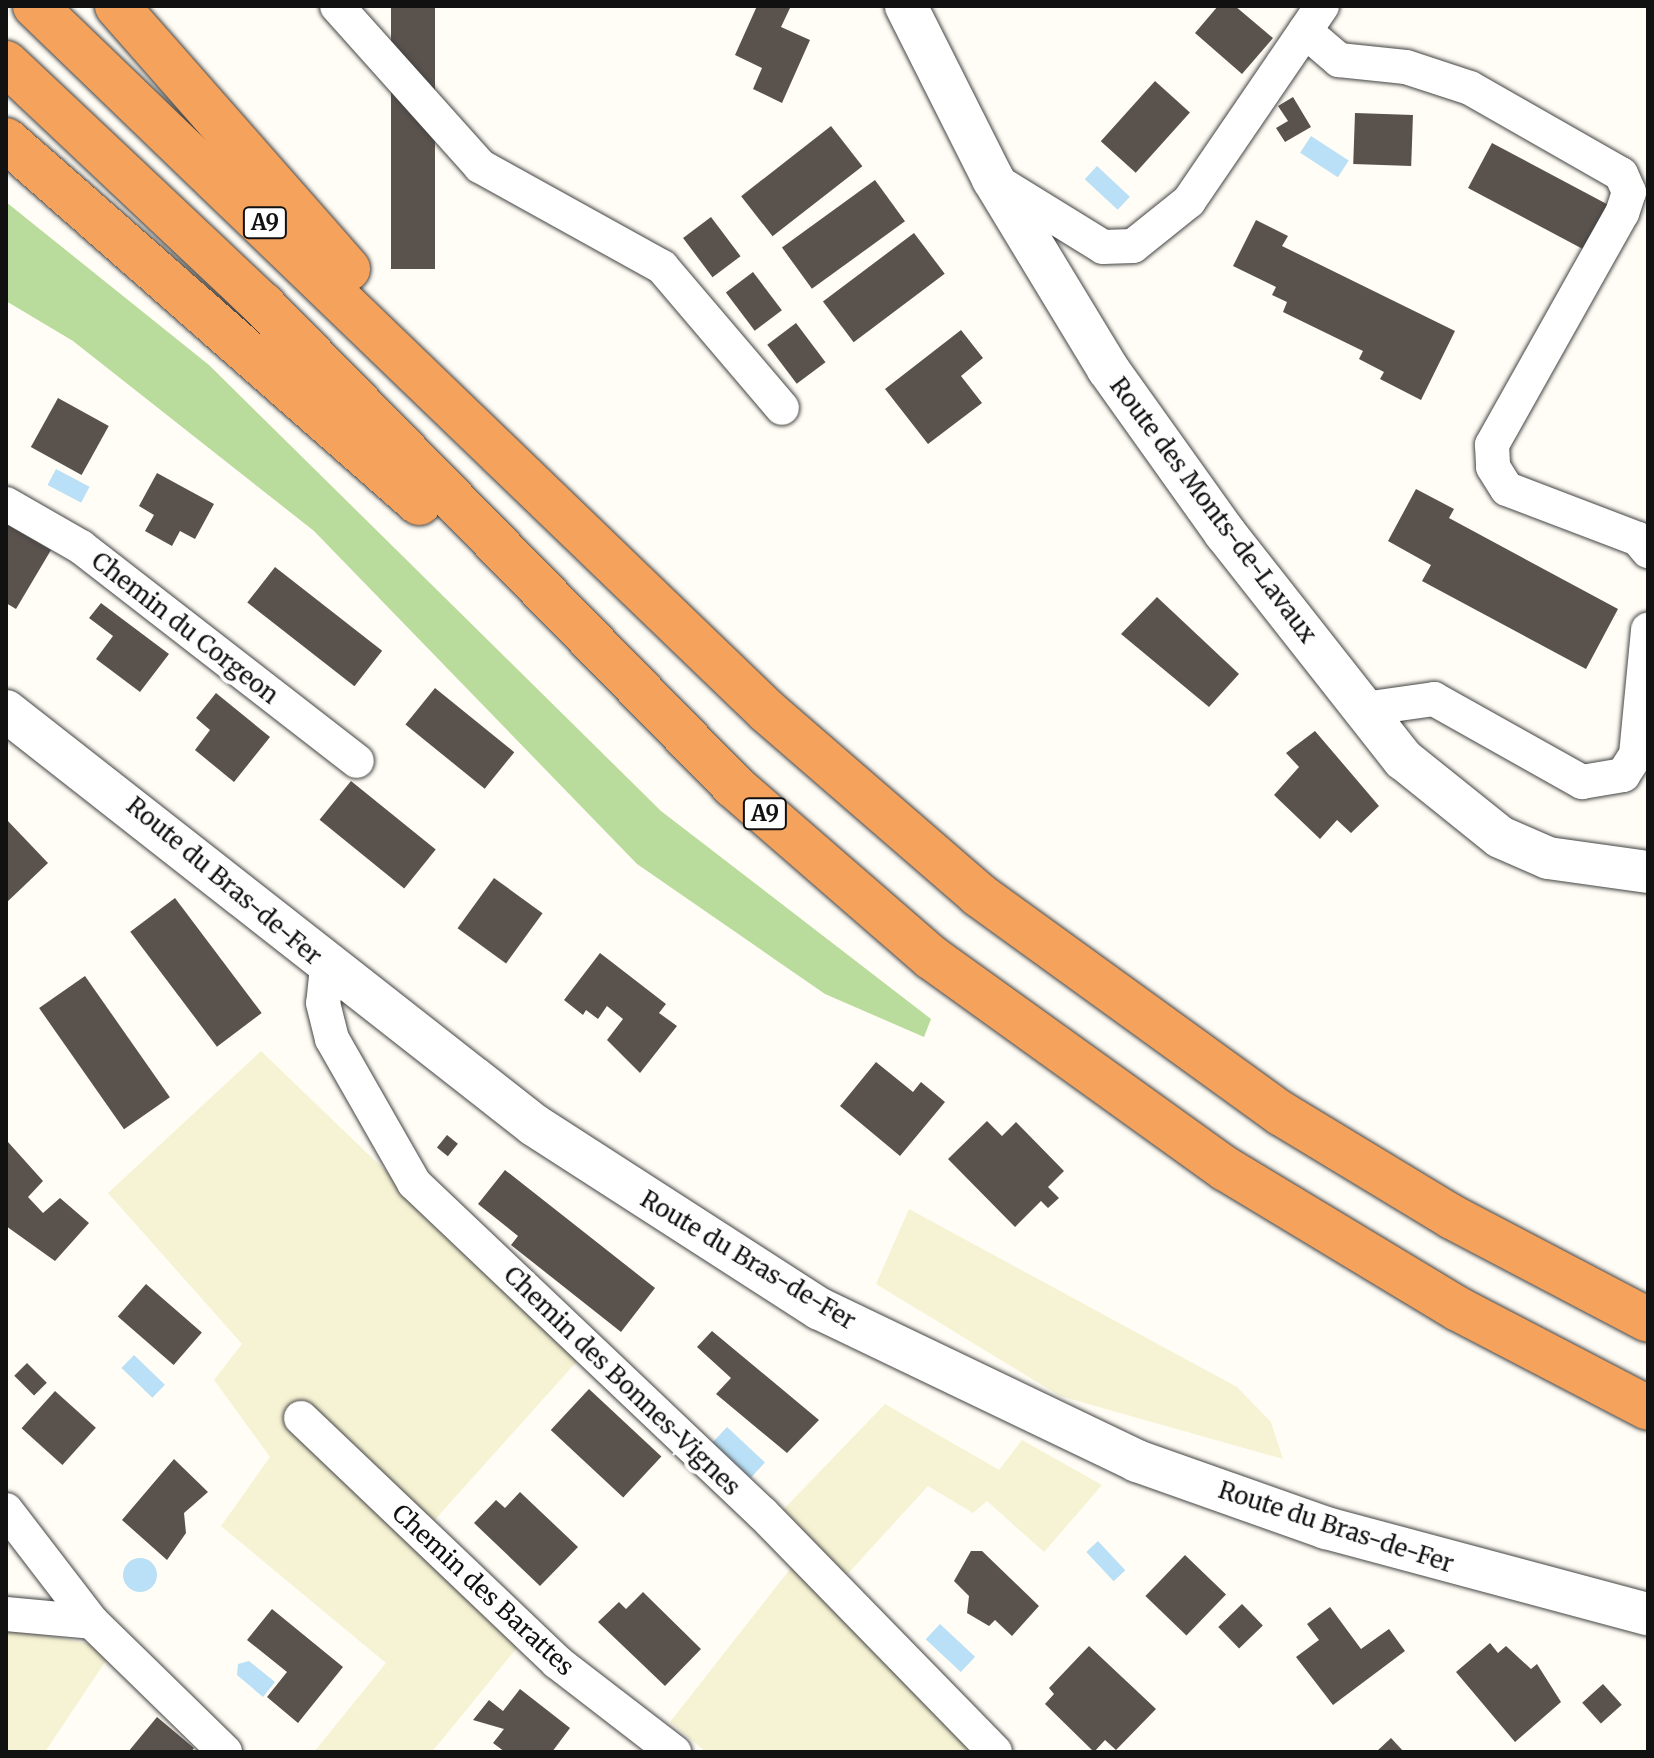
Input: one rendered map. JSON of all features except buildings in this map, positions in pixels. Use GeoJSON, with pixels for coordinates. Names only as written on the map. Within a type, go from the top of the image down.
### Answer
{"type":"FeatureCollection","features":[{"type":"Feature","properties":{"kind":"highway","name":"A9"},"geometry":{"type":"LineString","coordinates":[[35,6],[494,442],[768,712],[1047,949],[1367,1167],[1648,1320]]}},
{"type":"Feature","properties":{"kind":"highway","name":"A9"},"geometry":{"type":"LineString","coordinates":[[117,6],[494,442]]}},
{"type":"Feature","properties":{"kind":"highway","name":"A9"},"geometry":{"type":"LineString","coordinates":[[6,63],[262,304],[734,786]]}},
{"type":"Feature","properties":{"kind":"highway","name":"A9"},"geometry":{"type":"LineString","coordinates":[[6,140],[133,245],[734,786],[932,958],[1154,1121],[1357,1250],[1648,1408]]}},
{"type":"Feature","properties":{"kind":"street"},"geometry":{"type":"LineString","coordinates":[[337,6],[480,166],[662,267],[782,408]]}},
{"type":"Feature","properties":{"kind":"street","name":"Route des Monts-de-Lavaux"},"geometry":{"type":"LineString","coordinates":[[906,6],[993,179],[1108,369],[1403,759],[1500,837],[1548,858],[1648,872]]}},
{"type":"Feature","properties":{"kind":"street"},"geometry":{"type":"LineString","coordinates":[[993,179],[1103,247],[1133,246],[1189,201],[1313,19],[1339,60],[1406,67],[1470,88],[1621,174],[1629,192],[1622,213],[1492,445],[1493,467],[1507,489],[1638,539],[1648,551]]}},
{"type":"Feature","properties":{"kind":"street","name":"Chemin du Corgeon"},"geometry":{"type":"LineString","coordinates":[[6,504],[81,547],[357,761]]}},
{"type":"Feature","properties":{"kind":"street"},"geometry":{"type":"LineString","coordinates":[[1364,709],[1434,699],[1582,782],[1623,775],[1636,755],[1648,630]]}},
{"type":"Feature","properties":{"kind":"street","name":"Route du Bras-de-Fer"},"geometry":{"type":"LineString","coordinates":[[6,711],[154,821],[327,967],[534,1125],[834,1316],[1137,1461],[1326,1528],[1648,1614]]}},
{"type":"Feature","properties":{"kind":"street","name":"Chemin des Bonnes-Vignes"},"geometry":{"type":"LineString","coordinates":[[327,967],[323,1003],[332,1039],[414,1183],[763,1514],[995,1752]]}},
{"type":"Feature","properties":{"kind":"street","name":"Chemin des Barattes"},"geometry":{"type":"LineString","coordinates":[[301,1418],[557,1662],[674,1752]]}},
{"type":"Feature","properties":{"kind":"street"},"geometry":{"type":"LineString","coordinates":[[6,1510],[92,1622],[225,1752]]}},
{"type":"Feature","properties":{"kind":"street"},"geometry":{"type":"LineString","coordinates":[[6,1614],[92,1622]]}},
{"type":"Feature","properties":{"kind":"shaded area"},"geometry":{"type":"Polygon","coordinates":[[[261,1051],[580,1358],[414,1543],[520,1644],[432,1752],[314,1752],[386,1663],[221,1526],[270,1457],[214,1380],[242,1344],[108,1193],[261,1051]]]}},
{"type":"Feature","properties":{"kind":"shaded area"},"geometry":{"type":"Polygon","coordinates":[[[909,1209],[1237,1387],[1271,1422],[1283,1459],[1060,1396],[876,1284],[909,1209]]]}},
{"type":"Feature","properties":{"kind":"shaded area"},"geometry":{"type":"Polygon","coordinates":[[[885,1404],[999,1470],[1022,1440],[1102,1485],[1044,1552],[987,1501],[973,1513],[928,1486],[844,1578],[779,1514],[885,1404]]]}},
{"type":"Feature","properties":{"kind":"shaded area"},"geometry":{"type":"Polygon","coordinates":[[[798,1559],[980,1752],[706,1752],[670,1722],[798,1559]]]}},
{"type":"Feature","properties":{"kind":"shaded area"},"geometry":{"type":"Polygon","coordinates":[[[6,1627],[95,1645],[109,1656],[45,1752],[6,1752],[6,1627]]]}},
{"type":"Feature","properties":{"kind":"green space"},"geometry":{"type":"Polygon","coordinates":[[[6,202],[209,365],[661,811],[931,1019],[924,1037],[825,994],[637,864],[314,531],[73,341],[6,301],[6,202]]]}},
{"type":"Feature","properties":{"kind":"water"},"geometry":{"type":"Polygon","coordinates":[[[1311,136],[1349,161],[1338,177],[1300,153],[1311,136]]]}},
{"type":"Feature","properties":{"kind":"water"},"geometry":{"type":"Polygon","coordinates":[[[1097,166],[1130,197],[1118,210],[1085,179],[1097,166]]]}},
{"type":"Feature","properties":{"kind":"water"},"geometry":{"type":"Polygon","coordinates":[[[56,469],[90,487],[81,503],[48,485],[56,469]]]}},
{"type":"Feature","properties":{"kind":"water"},"geometry":{"type":"Polygon","coordinates":[[[134,1355],[165,1385],[152,1398],[121,1368],[134,1355]]]}},
{"type":"Feature","properties":{"kind":"water"},"geometry":{"type":"Polygon","coordinates":[[[727,1427],[765,1462],[751,1478],[713,1442],[727,1427]]]}},
{"type":"Feature","properties":{"kind":"water"},"geometry":{"type":"Polygon","coordinates":[[[1098,1541],[1125,1570],[1114,1581],[1086,1552],[1098,1541]]]}},
{"type":"Feature","properties":{"kind":"water"},"geometry":{"type":"Polygon","coordinates":[[[140,1558],[152,1563],[157,1575],[152,1587],[140,1592],[128,1587],[123,1575],[128,1563],[140,1558]]]}},
{"type":"Feature","properties":{"kind":"water"},"geometry":{"type":"Polygon","coordinates":[[[940,1624],[975,1657],[961,1672],[926,1639],[940,1624]]]}},
{"type":"Feature","properties":{"kind":"water"},"geometry":{"type":"Polygon","coordinates":[[[249,1661],[275,1682],[263,1697],[237,1675],[238,1664],[249,1661]]]}}]}
